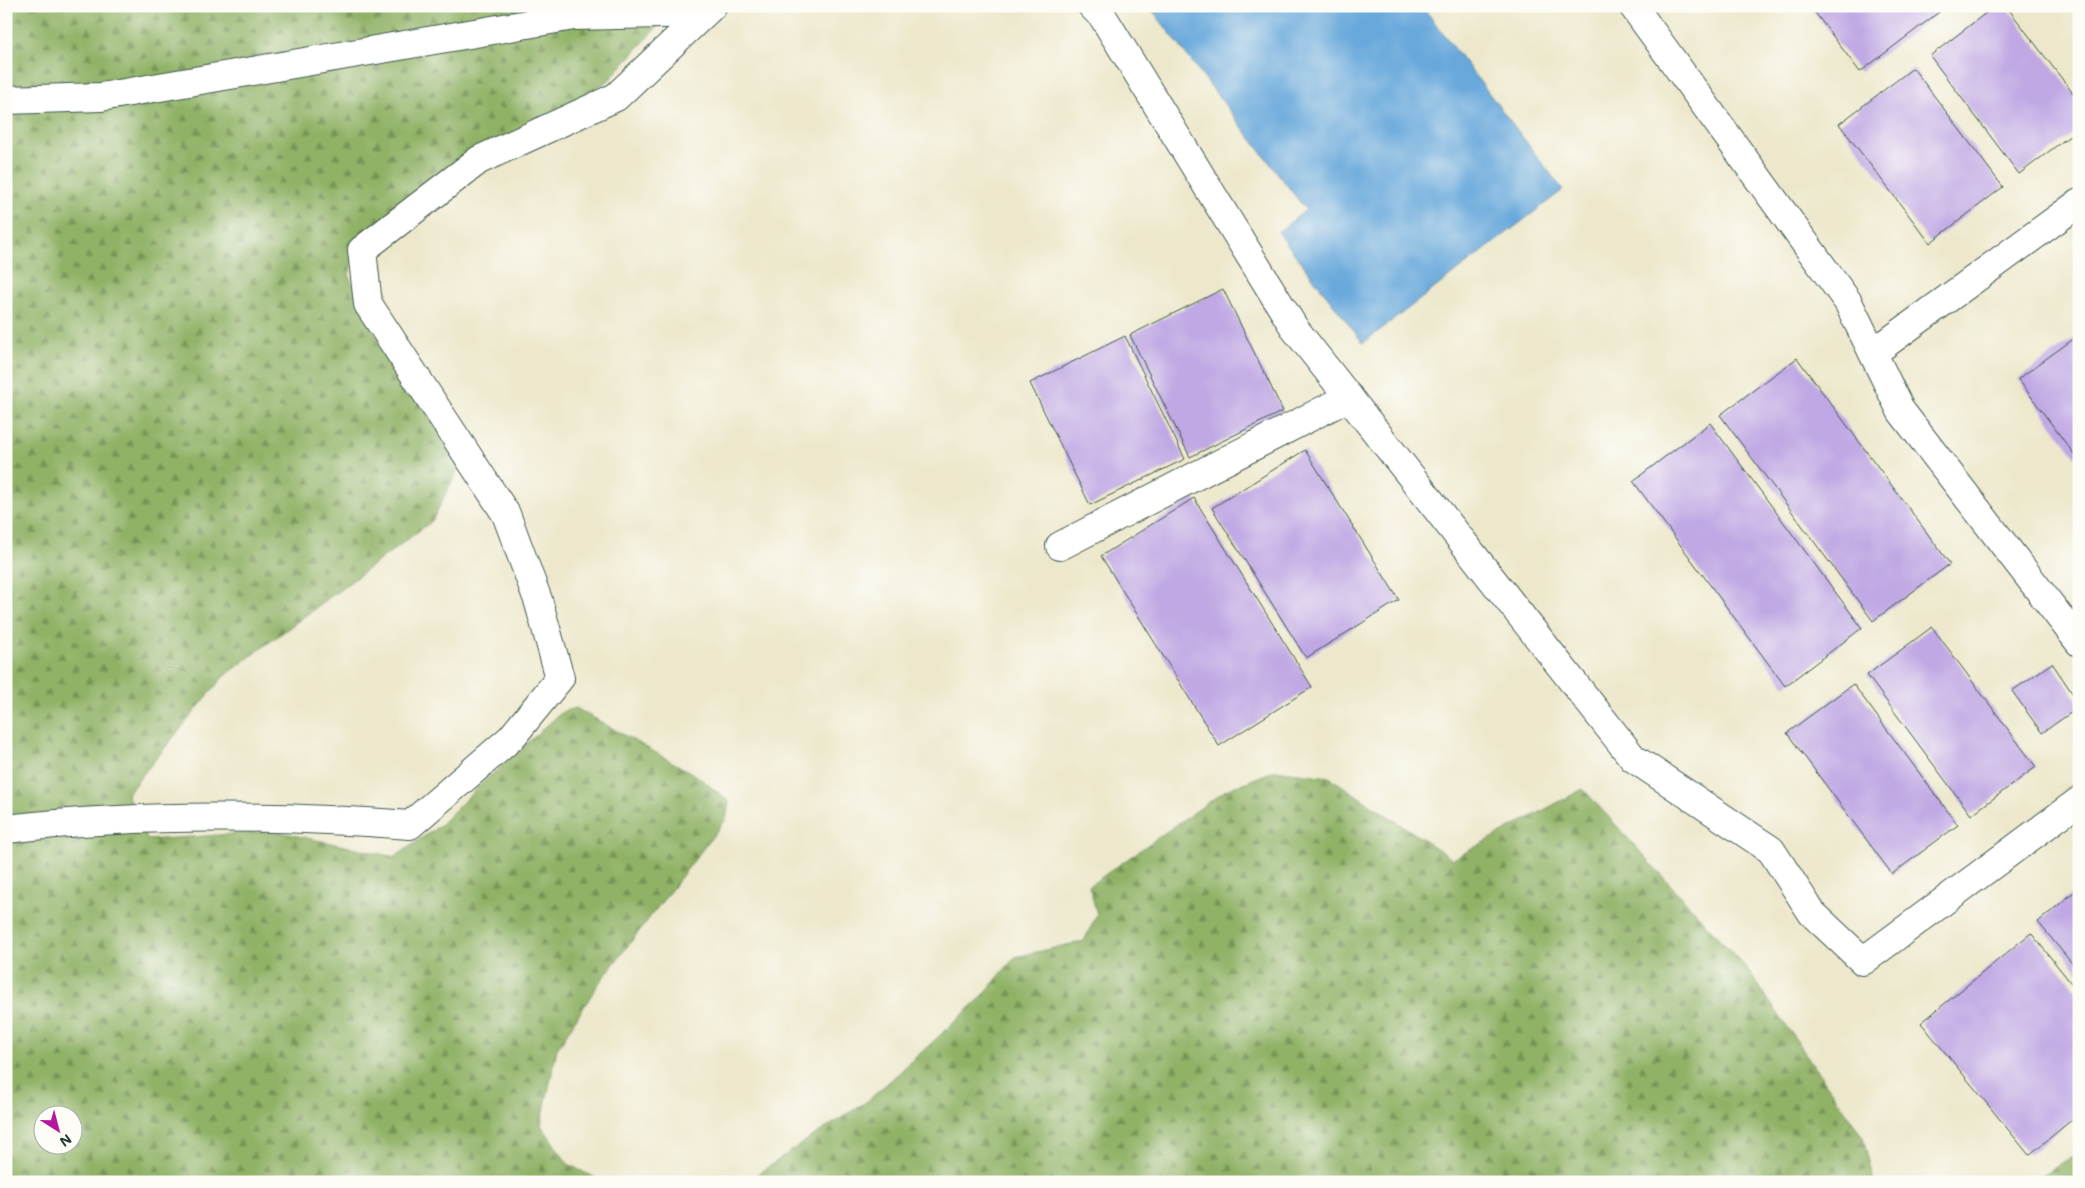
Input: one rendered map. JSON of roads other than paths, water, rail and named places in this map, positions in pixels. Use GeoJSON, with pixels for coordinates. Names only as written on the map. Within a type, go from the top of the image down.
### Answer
{"type":"FeatureCollection","features":[{"type":"Feature","properties":{"kind":"street"},"geometry":{"type":"LineString","coordinates":[[1092,6],[1102,17],[1296,329],[1633,758],[1771,850],[1812,913],[1863,961],[2079,801]]}},
{"type":"Feature","properties":{"kind":"street"},"geometry":{"type":"LineString","coordinates":[[1633,6],[1848,302],[1901,411],[2079,642]]}},
{"type":"Feature","properties":{"kind":"street"},"geometry":{"type":"LineString","coordinates":[[6,100],[101,97],[574,16],[708,10]]}},
{"type":"Feature","properties":{"kind":"street"},"geometry":{"type":"LineString","coordinates":[[6,829],[69,822],[222,817],[339,820],[410,825],[512,738],[560,678],[538,600],[506,514],[368,304],[362,250],[479,160],[616,97],[708,10]]}},
{"type":"Feature","properties":{"kind":"street"},"geometry":{"type":"LineString","coordinates":[[1873,353],[2079,203]]}},
{"type":"Feature","properties":{"kind":"street"},"geometry":{"type":"LineString","coordinates":[[1060,546],[1349,397]]}},
{"type":"Feature","properties":{"kind":"water"},"geometry":{"type":"Polygon","coordinates":[[[1149,6],[1422,6],[1563,190],[1363,343],[1278,232],[1306,210],[1149,6]]]}}]}
